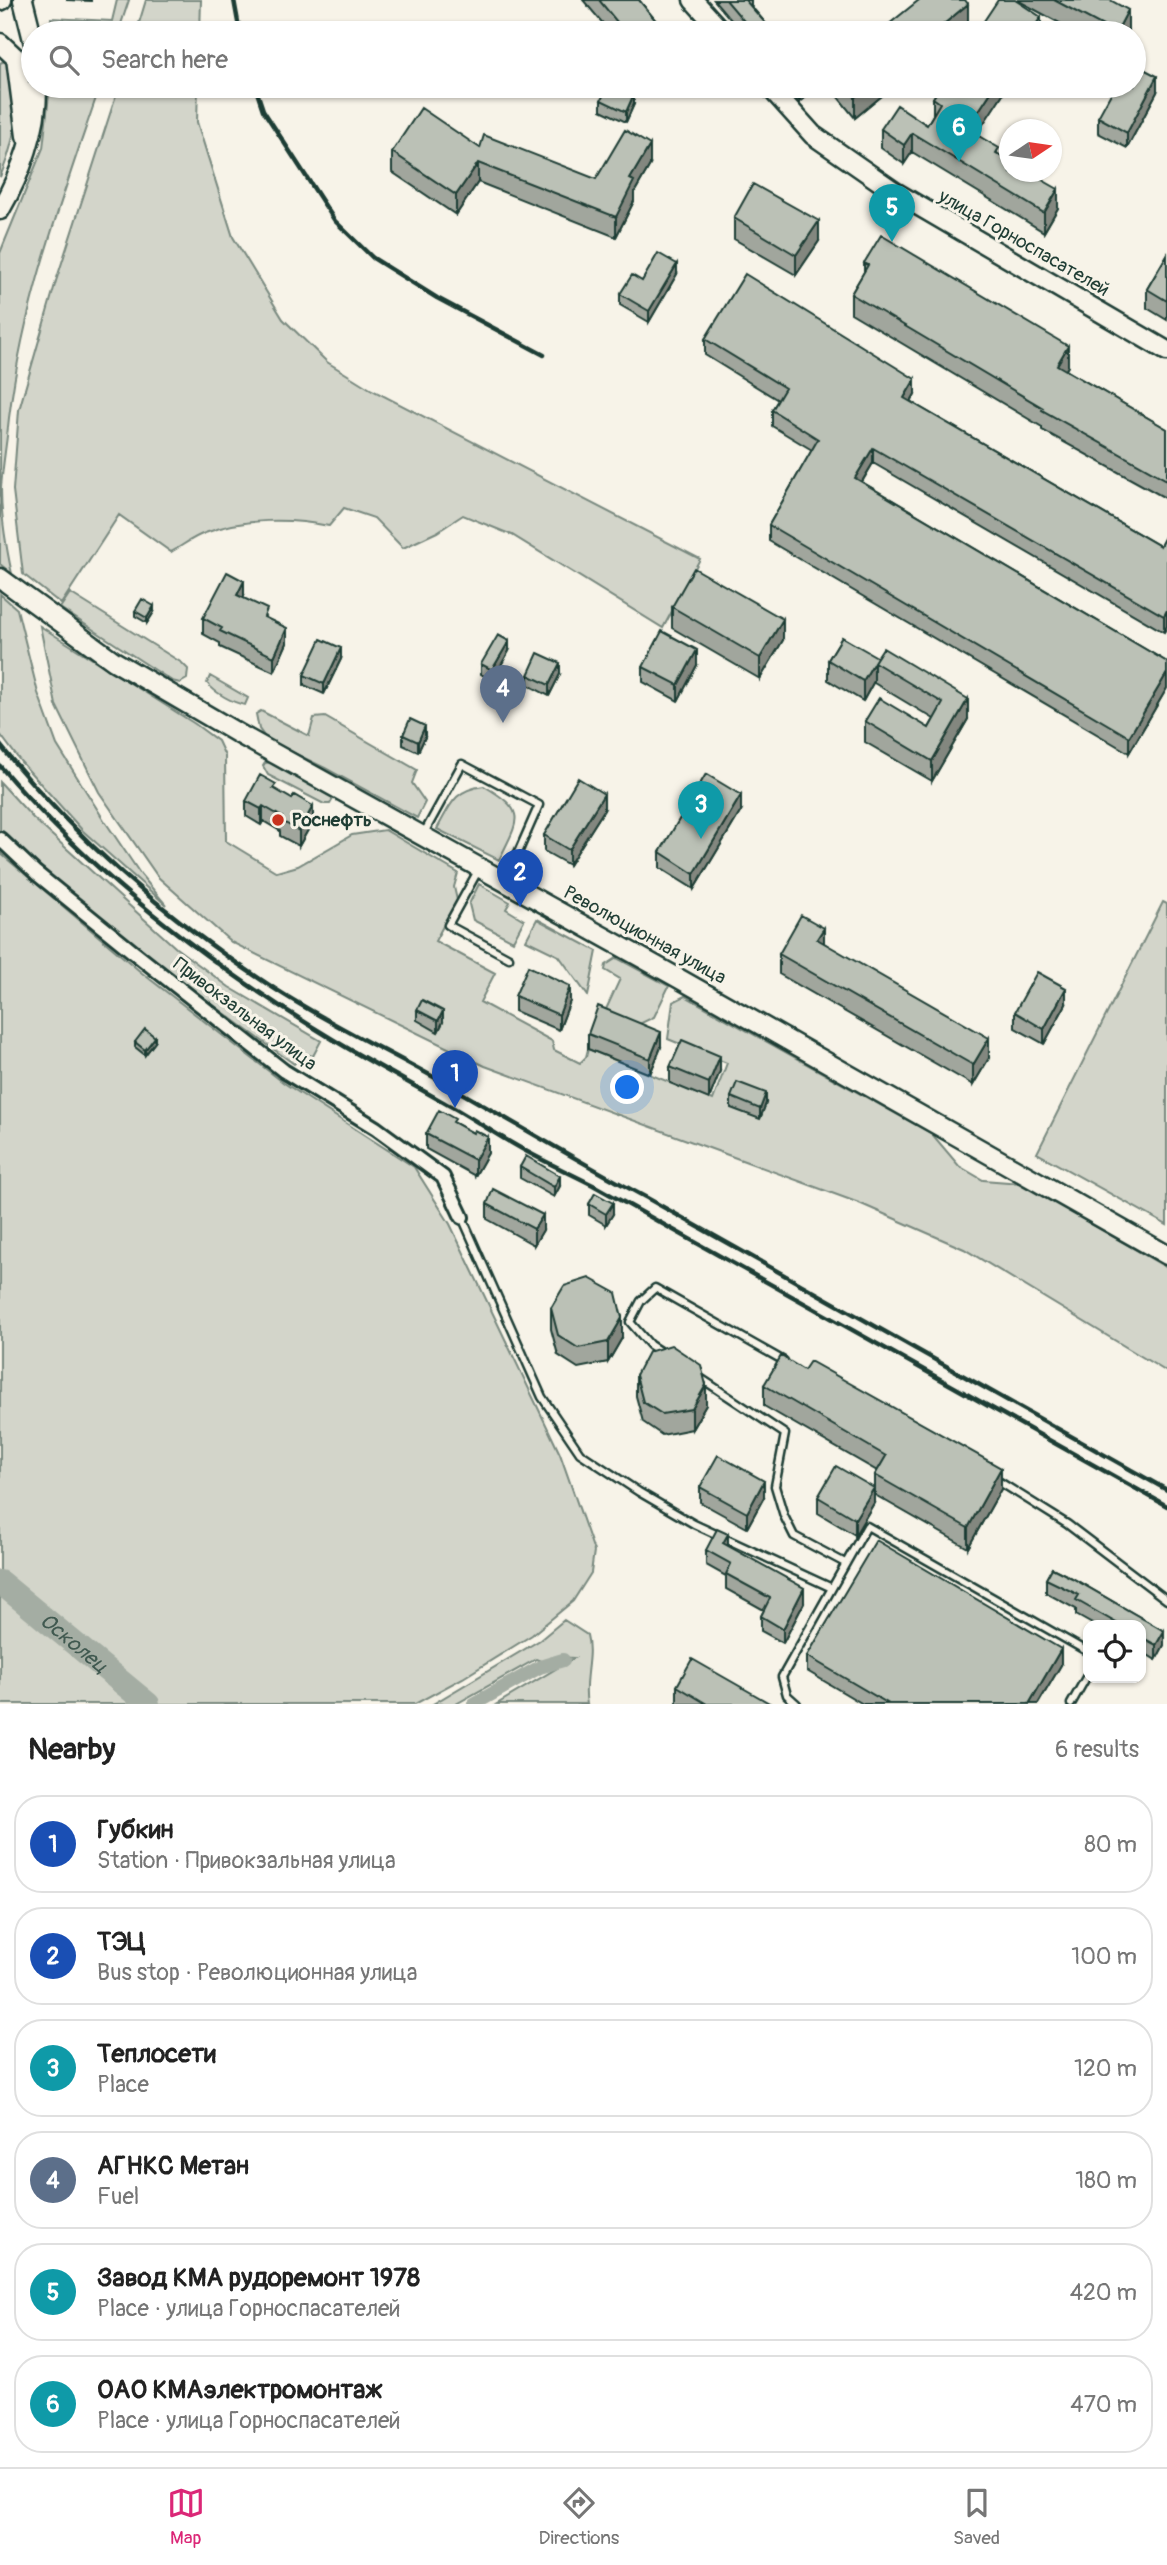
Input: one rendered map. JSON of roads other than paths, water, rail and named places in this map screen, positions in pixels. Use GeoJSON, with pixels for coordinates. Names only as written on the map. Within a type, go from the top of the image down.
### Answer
{"type":"FeatureCollection","features":[{"type":"Feature","properties":{"kind":"street"},"geometry":{"type":"LineString","coordinates":[[23,0],[28,21]]}},
{"type":"Feature","properties":{"kind":"street"},"geometry":{"type":"LineString","coordinates":[[693,0],[712,21]]}},
{"type":"Feature","properties":{"kind":"street"},"geometry":{"type":"LineString","coordinates":[[0,43],[16,58],[26,146]]}},
{"type":"Feature","properties":{"kind":"street"},"geometry":{"type":"LineString","coordinates":[[0,210],[15,183],[37,107],[37,98]]}},
{"type":"Feature","properties":{"kind":"street","name":"улица Горноспасателей"},"geometry":{"type":"LineString","coordinates":[[780,98],[813,135],[895,192],[1167,351]]}},
{"type":"Feature","properties":{"kind":"street","name":"Революционная улица"},"geometry":{"type":"LineString","coordinates":[[0,578],[114,661],[239,734],[1167,1255]]}},
{"type":"Feature","properties":{"kind":"street","name":"Привокзальная улица"},"geometry":{"type":"LineString","coordinates":[[0,839],[36,873],[284,1071],[376,1128],[443,1177],[462,1217]]}},
{"type":"Feature","properties":{"kind":"lane"},"geometry":{"type":"LineString","coordinates":[[422,835],[462,764],[539,805],[505,881]]}},
{"type":"Feature","properties":{"kind":"lane"},"geometry":{"type":"LineString","coordinates":[[480,867],[448,925],[509,958]]}},
{"type":"Feature","properties":{"kind":"lane"},"geometry":{"type":"LineString","coordinates":[[462,1217],[542,1397],[580,1453],[694,1524],[832,1588]]}},
{"type":"Feature","properties":{"kind":"lane"},"geometry":{"type":"LineString","coordinates":[[673,1360],[650,1345],[630,1322],[641,1301],[655,1288],[797,1368]]}},
{"type":"Feature","properties":{"kind":"lane"},"geometry":{"type":"LineString","coordinates":[[696,1375],[785,1434],[775,1486],[784,1516],[794,1536],[845,1563]]}},
{"type":"Feature","properties":{"kind":"lane"},"geometry":{"type":"LineString","coordinates":[[986,1473],[1067,1524],[1167,1600]]}},
{"type":"Feature","properties":{"kind":"lane"},"geometry":{"type":"LineString","coordinates":[[797,1704],[787,1695],[782,1677],[867,1526],[1083,1649]]}},
{"type":"Feature","properties":{"kind":"lane"},"geometry":{"type":"LineString","coordinates":[[1071,1704],[1083,1683]]}},
{"type":"Feature","properties":{"kind":"waterway","name":"Осколец"},"geometry":{"type":"LineString","coordinates":[[0,1582],[148,1704]]}},
{"type":"Feature","properties":{"kind":"waterway"},"geometry":{"type":"LineString","coordinates":[[474,1704],[540,1667],[563,1660]]}},
{"type":"Feature","properties":{"kind":"railway"},"geometry":{"type":"LineString","coordinates":[[234,0],[238,21]]}},
{"type":"Feature","properties":{"kind":"railway"},"geometry":{"type":"LineString","coordinates":[[259,98],[263,110],[335,221],[373,258],[437,298],[544,355]]}},
{"type":"Feature","properties":{"kind":"railway"},"geometry":{"type":"LineString","coordinates":[[0,745],[60,813],[126,876],[197,935],[272,987],[1167,1490]]}},
{"type":"Feature","properties":{"kind":"railway"},"geometry":{"type":"LineString","coordinates":[[0,766],[74,845],[156,917],[289,1012],[512,1144],[593,1185],[1167,1506]]}},
{"type":"Feature","properties":{"kind":"place","name":"ОАО КМАэлектромонтаж"},"geometry":{"type":"Point","coordinates":[959,162]}},
{"type":"Feature","properties":{"kind":"place","name":"Завод КМА рудоремонт 1978"},"geometry":{"type":"Point","coordinates":[892,242]}},
{"type":"Feature","properties":{"kind":"place","name":"АГНКС Метан"},"geometry":{"type":"Point","coordinates":[503,723]}},
{"type":"Feature","properties":{"kind":"place","name":"Роснефть"},"geometry":{"type":"Point","coordinates":[278,820]}},
{"type":"Feature","properties":{"kind":"place","name":"Теплосети"},"geometry":{"type":"Point","coordinates":[701,839]}},
{"type":"Feature","properties":{"kind":"place","name":"ТЭЦ"},"geometry":{"type":"Point","coordinates":[520,907]}},
{"type":"Feature","properties":{"kind":"place","name":"Губкин"},"geometry":{"type":"Point","coordinates":[455,1108]}}]}
